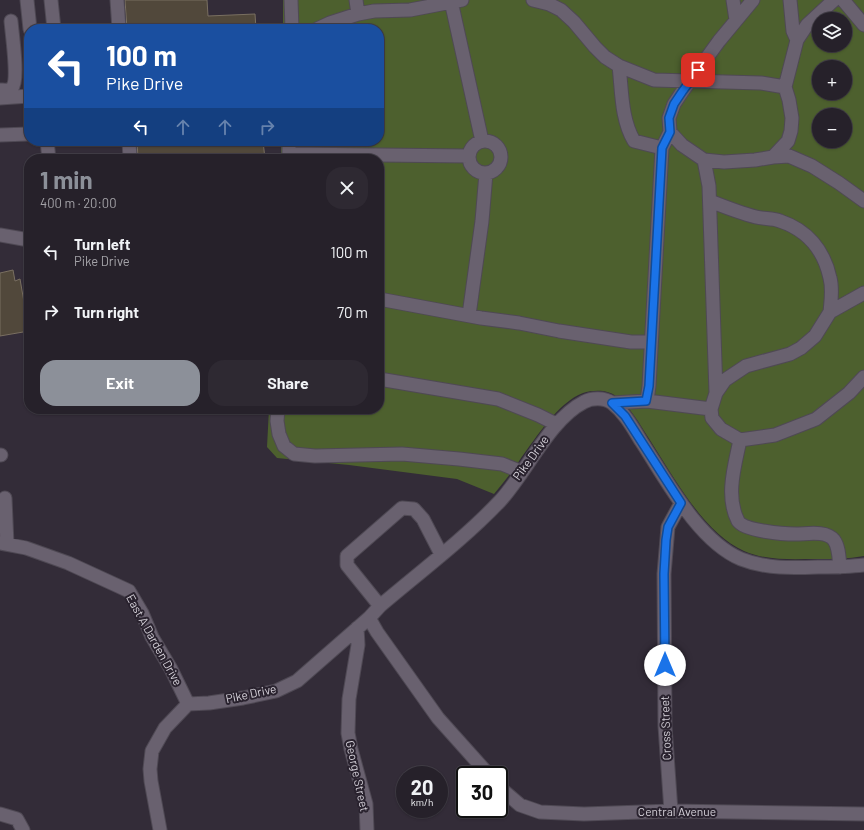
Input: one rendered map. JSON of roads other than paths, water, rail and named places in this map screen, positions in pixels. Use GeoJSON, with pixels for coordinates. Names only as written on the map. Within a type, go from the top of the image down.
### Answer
{"type":"FeatureCollection","features":[{"type":"Feature","properties":{"kind":"street"},"geometry":{"type":"LineString","coordinates":[[27,0],[29,24]]}},
{"type":"Feature","properties":{"kind":"street"},"geometry":{"type":"LineString","coordinates":[[51,0],[53,24]]}},
{"type":"Feature","properties":{"kind":"street"},"geometry":{"type":"LineString","coordinates":[[117,0],[119,24]]}},
{"type":"Feature","properties":{"kind":"street"},"geometry":{"type":"LineString","coordinates":[[291,0],[292,24]]}},
{"type":"Feature","properties":{"kind":"street"},"geometry":{"type":"LineString","coordinates":[[356,0],[358,14]]}},
{"type":"Feature","properties":{"kind":"street"},"geometry":{"type":"LineString","coordinates":[[533,0],[549,4],[561,10],[574,22],[605,57],[619,66],[654,80],[761,83],[785,87]]}},
{"type":"Feature","properties":{"kind":"street"},"geometry":{"type":"LineString","coordinates":[[732,0],[736,20]]}},
{"type":"Feature","properties":{"kind":"street"},"geometry":{"type":"LineString","coordinates":[[646,401],[649,386],[662,148],[670,132],[669,118],[674,104],[682,92],[736,20],[753,0]]}},
{"type":"Feature","properties":{"kind":"street"},"geometry":{"type":"LineString","coordinates":[[790,0],[793,31],[797,40]]}},
{"type":"Feature","properties":{"kind":"street"},"geometry":{"type":"LineString","coordinates":[[773,157],[788,141],[791,131],[792,118],[785,87],[797,40],[807,25],[834,0]]}},
{"type":"Feature","properties":{"kind":"street"},"geometry":{"type":"LineString","coordinates":[[843,0],[864,25]]}},
{"type":"Feature","properties":{"kind":"street"},"geometry":{"type":"LineString","coordinates":[[328,24],[358,14],[374,11],[410,10],[456,1],[482,141]]}},
{"type":"Feature","properties":{"kind":"street"},"geometry":{"type":"LineString","coordinates":[[0,90],[9,90],[13,87],[16,77],[5,22],[24,24]]}},
{"type":"Feature","properties":{"kind":"street"},"geometry":{"type":"LineString","coordinates":[[619,66],[625,120],[628,131],[634,141],[662,148]]}},
{"type":"Feature","properties":{"kind":"street"},"geometry":{"type":"LineString","coordinates":[[0,98],[24,96]]}},
{"type":"Feature","properties":{"kind":"street"},"geometry":{"type":"LineString","coordinates":[[670,132],[682,145],[704,160],[724,162],[789,156],[812,166],[864,201]]}},
{"type":"Feature","properties":{"kind":"street"},"geometry":{"type":"LineString","coordinates":[[0,136],[24,134]]}},
{"type":"Feature","properties":{"kind":"street"},"geometry":{"type":"LineString","coordinates":[[482,141],[487,141],[496,145],[501,155],[499,165],[496,169],[486,173],[476,170],[470,162],[469,156],[473,146],[482,141]]}},
{"type":"Feature","properties":{"kind":"street"},"geometry":{"type":"LineString","coordinates":[[289,151],[469,156]]}},
{"type":"Feature","properties":{"kind":"street"},"geometry":{"type":"LineString","coordinates":[[704,160],[710,201],[716,392],[711,409],[712,418],[721,429],[740,440],[775,435],[816,419],[849,393],[864,377]]}},
{"type":"Feature","properties":{"kind":"street"},"geometry":{"type":"LineString","coordinates":[[469,316],[482,221],[486,173]]}},
{"type":"Feature","properties":{"kind":"street"},"geometry":{"type":"LineString","coordinates":[[710,201],[758,218],[779,220],[793,226],[806,235],[816,245],[825,260],[830,279],[830,312]]}},
{"type":"Feature","properties":{"kind":"street"},"geometry":{"type":"LineString","coordinates":[[0,235],[24,239]]}},
{"type":"Feature","properties":{"kind":"street"},"geometry":{"type":"LineString","coordinates":[[716,392],[725,380],[746,366],[790,354],[801,348],[815,336],[830,312],[864,293]]}},
{"type":"Feature","properties":{"kind":"street"},"geometry":{"type":"LineString","coordinates":[[384,300],[559,331],[631,342],[651,342]]}},
{"type":"Feature","properties":{"kind":"street"},"geometry":{"type":"LineString","coordinates":[[384,380],[498,399],[556,424]]}},
{"type":"Feature","properties":{"kind":"street","name":"Pike Drive"},"geometry":{"type":"LineString","coordinates":[[188,704],[209,703],[243,698],[276,691],[297,681],[369,618],[380,606],[456,541],[500,500],[556,424],[575,407],[585,401],[597,399],[612,403],[646,401],[711,409]]}},
{"type":"Feature","properties":{"kind":"street"},"geometry":{"type":"LineString","coordinates":[[612,403],[625,416],[681,503],[703,530],[721,547],[741,559],[763,566],[785,568],[864,564]]}},
{"type":"Feature","properties":{"kind":"street"},"geometry":{"type":"LineString","coordinates":[[278,414],[279,434],[284,446],[294,454],[315,456],[402,454],[502,464],[522,472]]}},
{"type":"Feature","properties":{"kind":"street"},"geometry":{"type":"LineString","coordinates":[[740,440],[733,474],[732,492],[733,507],[739,522],[749,528],[795,534],[828,535],[834,540],[838,551],[840,566]]}},
{"type":"Feature","properties":{"kind":"street"},"geometry":{"type":"LineString","coordinates":[[4,544],[5,498]]}},
{"type":"Feature","properties":{"kind":"street","name":"Cross Street"},"geometry":{"type":"LineString","coordinates":[[671,811],[665,726],[664,574],[668,527],[681,503]]}},
{"type":"Feature","properties":{"kind":"street"},"geometry":{"type":"LineString","coordinates":[[380,606],[347,566],[347,556],[402,508],[414,509],[422,519],[441,554]]}},
{"type":"Feature","properties":{"kind":"street","name":"East A Darden Drive"},"geometry":{"type":"LineString","coordinates":[[4,544],[26,548],[68,563],[129,592],[142,613],[152,637],[171,669],[188,704]]}},
{"type":"Feature","properties":{"kind":"street"},"geometry":{"type":"LineString","coordinates":[[369,618],[377,632],[438,718],[481,766]]}},
{"type":"Feature","properties":{"kind":"street","name":"George Street"},"geometry":{"type":"LineString","coordinates":[[357,628],[358,645],[348,699],[348,733],[366,804],[367,830]]}},
{"type":"Feature","properties":{"kind":"street"},"geometry":{"type":"LineString","coordinates":[[160,830],[151,781],[150,769],[152,751],[165,728],[188,704]]}},
{"type":"Feature","properties":{"kind":"street","name":"Central Avenue"},"geometry":{"type":"LineString","coordinates":[[508,795],[520,805],[540,812],[584,814],[671,811],[864,814]]}},
{"type":"Feature","properties":{"kind":"street"},"geometry":{"type":"LineString","coordinates":[[0,814],[17,818],[23,830]]}}]}
